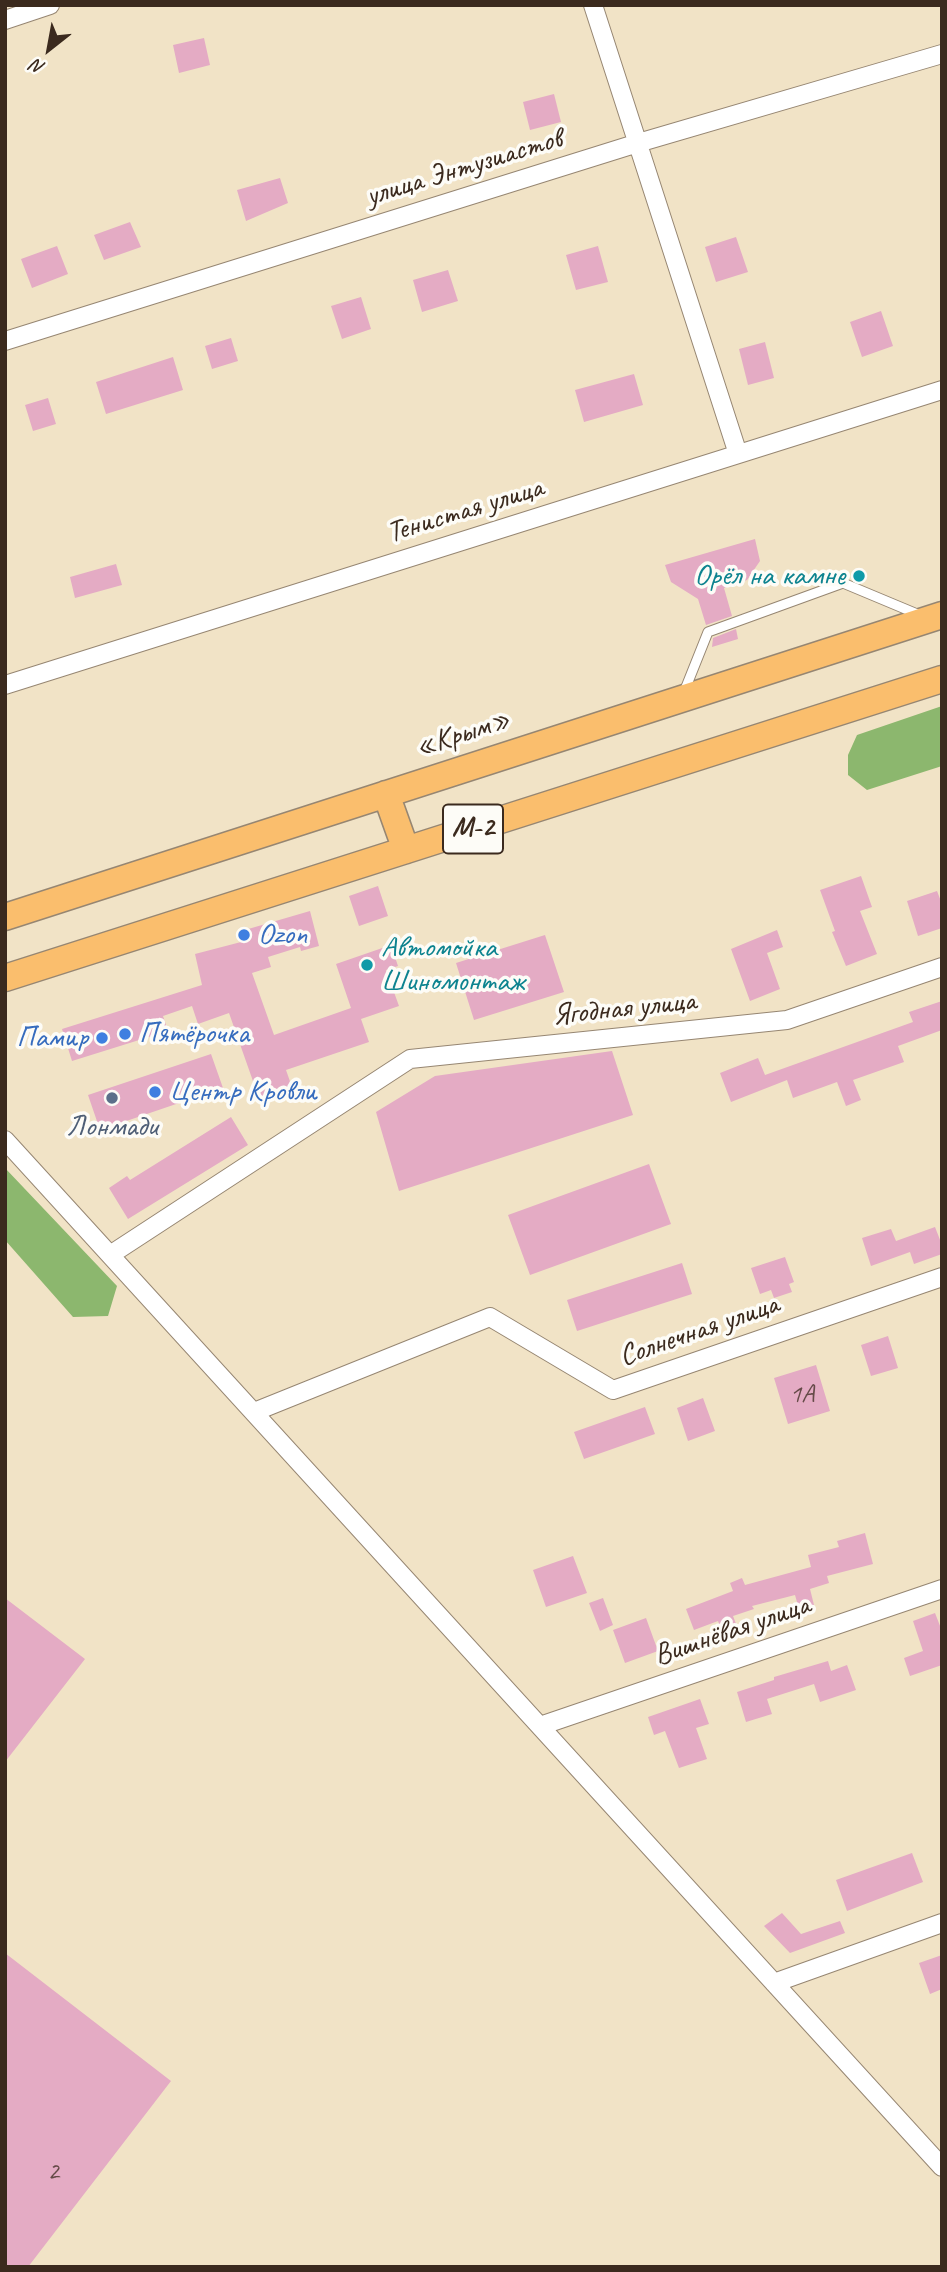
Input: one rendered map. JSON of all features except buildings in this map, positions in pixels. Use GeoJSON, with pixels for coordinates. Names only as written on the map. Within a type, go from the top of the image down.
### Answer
{"type":"FeatureCollection","features":[{"type":"Feature","properties":{"kind":"main road","name":"«Крым»"},"geometry":{"type":"LineString","coordinates":[[5,917],[936,617]]}},
{"type":"Feature","properties":{"kind":"main road","name":"М-2"},"geometry":{"type":"LineString","coordinates":[[5,978],[942,679]]}},
{"type":"Feature","properties":{"kind":"main road"},"geometry":{"type":"LineString","coordinates":[[386,794],[406,850]]}},
{"type":"Feature","properties":{"kind":"street"},"geometry":{"type":"LineString","coordinates":[[5,20],[50,5]]}},
{"type":"Feature","properties":{"kind":"street"},"geometry":{"type":"LineString","coordinates":[[593,5],[738,454]]}},
{"type":"Feature","properties":{"kind":"street","name":"улица Энтузиастов"},"geometry":{"type":"LineString","coordinates":[[5,341],[638,144],[942,54]]}},
{"type":"Feature","properties":{"kind":"street","name":"Тенистая улица"},"geometry":{"type":"LineString","coordinates":[[5,685],[942,390]]}},
{"type":"Feature","properties":{"kind":"street","name":"Ягодная улица"},"geometry":{"type":"LineString","coordinates":[[110,1255],[410,1059],[787,1020],[942,967]]}},
{"type":"Feature","properties":{"kind":"street"},"geometry":{"type":"LineString","coordinates":[[5,1140],[942,2167]]}},
{"type":"Feature","properties":{"kind":"street","name":"Солнечная улица"},"geometry":{"type":"LineString","coordinates":[[254,1412],[490,1317],[613,1390],[942,1276]]}},
{"type":"Feature","properties":{"kind":"street","name":"Вишнёвая улица"},"geometry":{"type":"LineString","coordinates":[[540,1726],[942,1589]]}},
{"type":"Feature","properties":{"kind":"street"},"geometry":{"type":"LineString","coordinates":[[774,1983],[942,1923]]}},
{"type":"Feature","properties":{"kind":"lane"},"geometry":{"type":"LineString","coordinates":[[681,699],[708,632],[844,583],[936,617]]}},
{"type":"Feature","properties":{"kind":"green space"},"geometry":{"type":"Polygon","coordinates":[[[942,706],[942,766],[867,790],[848,775],[848,755],[857,735],[942,706]]]}},
{"type":"Feature","properties":{"kind":"green space"},"geometry":{"type":"Polygon","coordinates":[[[5,1168],[117,1286],[108,1316],[73,1317],[5,1240],[5,1168]]]}},
{"type":"Feature","properties":{"kind":"place","name":"Орёл на камне"},"geometry":{"type":"Point","coordinates":[859,576]}},
{"type":"Feature","properties":{"kind":"place","name":"Ozon"},"geometry":{"type":"Point","coordinates":[244,935]}},
{"type":"Feature","properties":{"kind":"place","name":"Автомойка Шиномонтаж"},"geometry":{"type":"Point","coordinates":[367,965]}},
{"type":"Feature","properties":{"kind":"place","name":"Пятёрочка"},"geometry":{"type":"Point","coordinates":[125,1034]}},
{"type":"Feature","properties":{"kind":"place","name":"Памир"},"geometry":{"type":"Point","coordinates":[102,1038]}},
{"type":"Feature","properties":{"kind":"place","name":"Центр Кровли"},"geometry":{"type":"Point","coordinates":[155,1092]}},
{"type":"Feature","properties":{"kind":"place","name":"Лонмади"},"geometry":{"type":"Point","coordinates":[112,1098]}}]}
